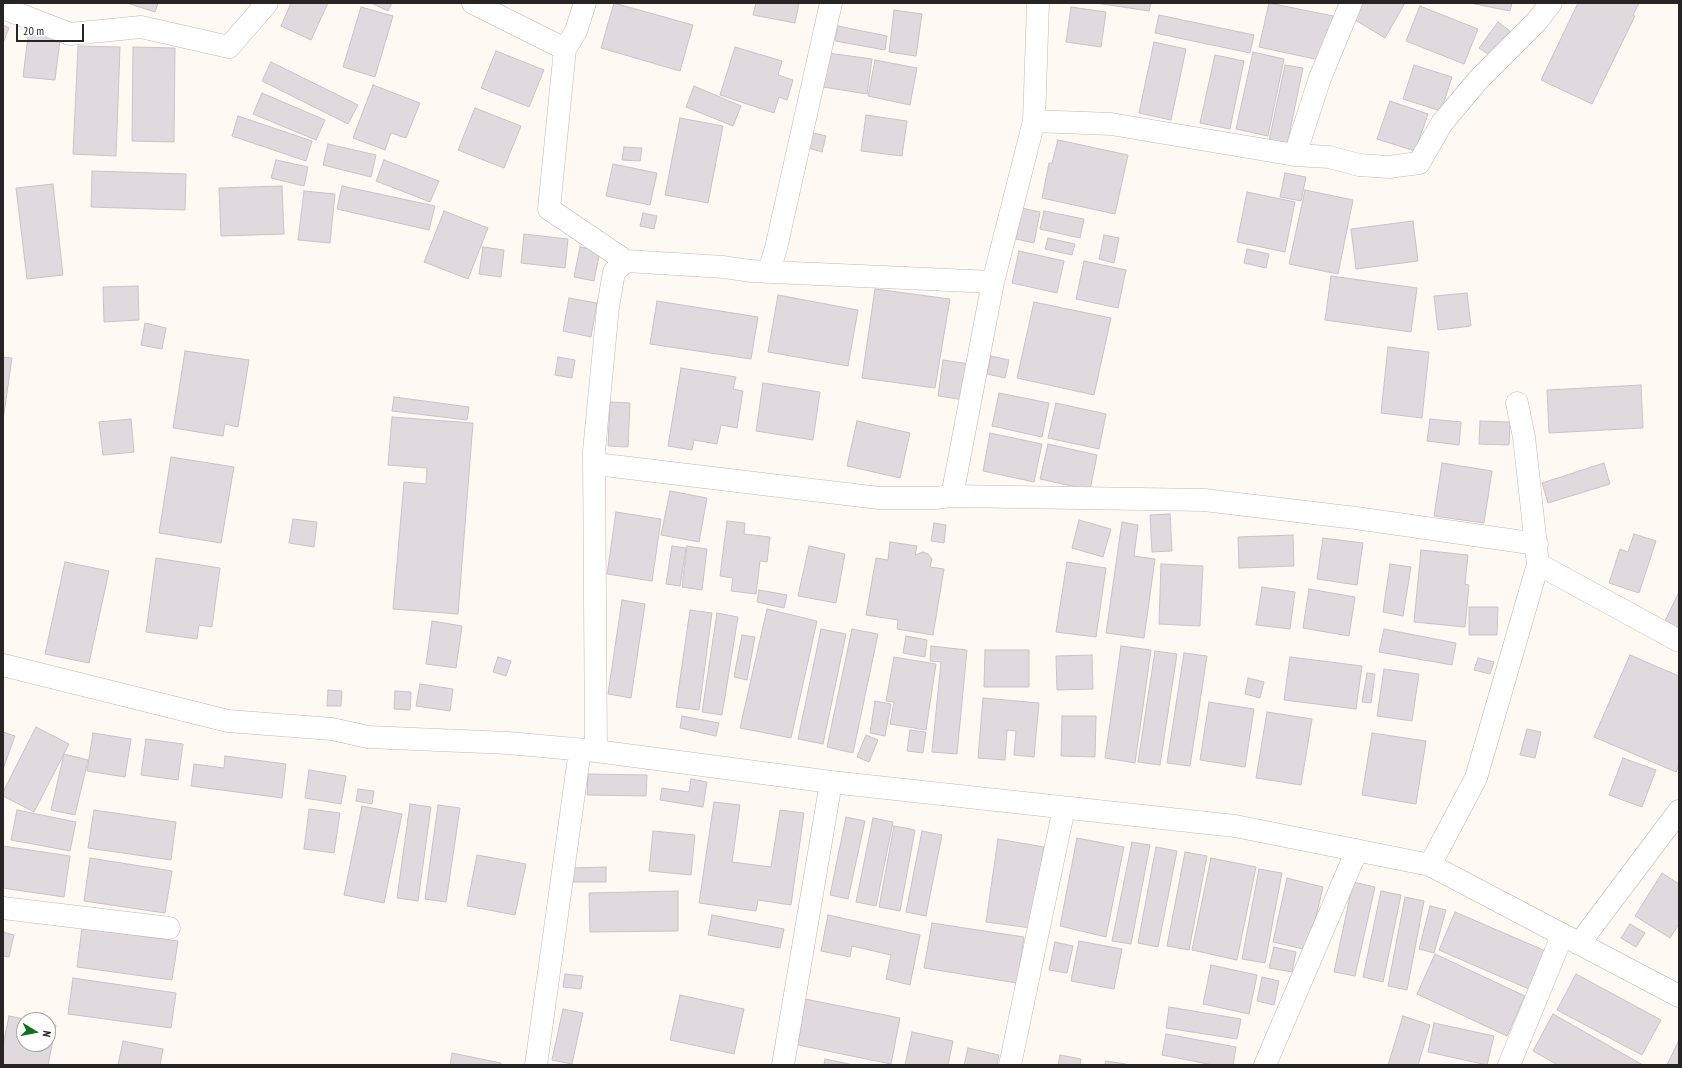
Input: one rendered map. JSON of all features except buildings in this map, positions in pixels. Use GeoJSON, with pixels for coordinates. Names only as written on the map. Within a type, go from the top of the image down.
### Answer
{"type":"FeatureCollection","features":[{"type":"Feature","properties":{"kind":"street"},"geometry":{"type":"LineString","coordinates":[[3,8],[70,34],[141,27],[229,47],[267,3]]}},
{"type":"Feature","properties":{"kind":"street"},"geometry":{"type":"LineString","coordinates":[[473,3],[565,49]]}},
{"type":"Feature","properties":{"kind":"street"},"geometry":{"type":"LineString","coordinates":[[585,3],[576,30],[565,49],[549,209],[626,261],[769,271],[994,282]]}},
{"type":"Feature","properties":{"kind":"street"},"geometry":{"type":"LineString","coordinates":[[769,271],[776,248],[831,3]]}},
{"type":"Feature","properties":{"kind":"street"},"geometry":{"type":"LineString","coordinates":[[952,496],[994,282],[1034,121],[1038,3]]}},
{"type":"Feature","properties":{"kind":"street"},"geometry":{"type":"LineString","coordinates":[[1295,155],[1320,78],[1351,3]]}},
{"type":"Feature","properties":{"kind":"street"},"geometry":{"type":"LineString","coordinates":[[1034,121],[1111,124],[1295,155],[1329,157],[1359,165],[1389,167],[1419,163],[1442,123],[1479,79],[1537,21],[1551,3]]}},
{"type":"Feature","properties":{"kind":"street"},"geometry":{"type":"LineString","coordinates":[[536,1065],[588,750],[596,464],[594,450],[608,307],[614,272],[626,261]]}},
{"type":"Feature","properties":{"kind":"street"},"geometry":{"type":"LineString","coordinates":[[1430,865],[1476,778],[1538,554],[1524,437],[1517,403]]}},
{"type":"Feature","properties":{"kind":"street"},"geometry":{"type":"LineString","coordinates":[[596,464],[879,498],[935,498],[952,496],[1204,500],[1356,518],[1538,554],[1679,641]]}},
{"type":"Feature","properties":{"kind":"street"},"geometry":{"type":"LineString","coordinates":[[3,665],[228,721],[332,729],[368,737],[508,743],[588,750],[831,782],[1235,826],[1357,850],[1430,865],[1679,996]]}},
{"type":"Feature","properties":{"kind":"street"},"geometry":{"type":"LineString","coordinates":[[783,1065],[831,782]]}},
{"type":"Feature","properties":{"kind":"street"},"geometry":{"type":"LineString","coordinates":[[1010,1065],[1064,808]]}},
{"type":"Feature","properties":{"kind":"street"},"geometry":{"type":"LineString","coordinates":[[1509,1065],[1570,940],[1679,812]]}},
{"type":"Feature","properties":{"kind":"street"},"geometry":{"type":"LineString","coordinates":[[1265,1065],[1357,850]]}},
{"type":"Feature","properties":{"kind":"street"},"geometry":{"type":"LineString","coordinates":[[3,908],[169,928]]}}]}
